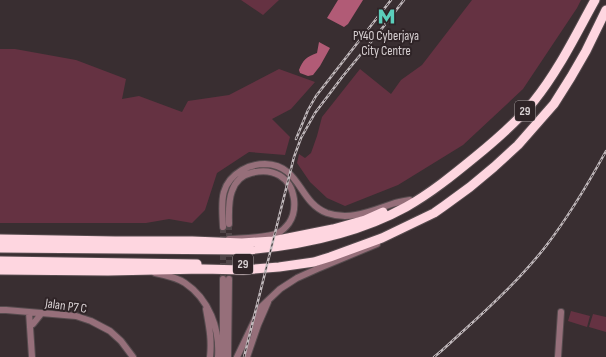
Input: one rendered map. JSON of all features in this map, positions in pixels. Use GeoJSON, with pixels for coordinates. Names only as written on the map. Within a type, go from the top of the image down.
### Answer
{"type":"FeatureCollection","features":[{"type":"Feature","properties":{"kind":"highway","name":"29"},"geometry":{"type":"LineString","coordinates":[[0,248],[247,250],[279,247],[311,241],[372,223],[391,215],[424,196],[455,174],[504,134],[534,102],[558,68],[595,0]]}},
{"type":"Feature","properties":{"kind":"highway","name":"29"},"geometry":{"type":"LineString","coordinates":[[0,261],[253,264],[288,261],[317,255],[393,229],[445,203],[470,187],[518,145],[554,104],[586,51],[606,10]]}},
{"type":"Feature","properties":{"kind":"highway"},"geometry":{"type":"LineString","coordinates":[[586,51],[606,21]]}},
{"type":"Feature","properties":{"kind":"highway"},"geometry":{"type":"LineString","coordinates":[[0,270],[243,270],[314,262],[382,238],[434,213],[470,187]]}},
{"type":"Feature","properties":{"kind":"highway"},"geometry":{"type":"LineString","coordinates":[[0,239],[242,243],[273,241],[365,220],[410,200],[424,196]]}},
{"type":"Feature","properties":{"kind":"street"},"geometry":{"type":"LineString","coordinates":[[192,242],[270,236],[283,230],[291,220],[294,209],[294,197],[289,184],[282,176],[265,171],[249,174],[240,179],[233,188],[230,197],[226,226],[223,196],[227,183],[243,169],[250,166],[261,164],[274,165],[286,170],[315,206],[327,213],[335,215],[358,215],[394,203],[410,200]]}},
{"type":"Feature","properties":{"kind":"street"},"geometry":{"type":"LineString","coordinates":[[236,357],[261,307],[283,286],[317,269],[383,242],[434,213]]}},
{"type":"Feature","properties":{"kind":"street"},"geometry":{"type":"LineString","coordinates":[[108,270],[153,272],[185,283],[205,302],[210,310],[219,346],[218,357]]}},
{"type":"Feature","properties":{"kind":"street"},"geometry":{"type":"LineString","coordinates":[[222,357],[226,279],[228,357]]}},
{"type":"Feature","properties":{"kind":"street"},"geometry":{"type":"LineString","coordinates":[[247,357],[258,325],[272,296]]}},
{"type":"Feature","properties":{"kind":"street"},"geometry":{"type":"LineString","coordinates":[[205,302],[211,333],[210,357]]}},
{"type":"Feature","properties":{"kind":"street","name":"Jalan P7 C"},"geometry":{"type":"LineString","coordinates":[[2,310],[76,316],[91,320],[110,331],[121,341],[133,357]]}},
{"type":"Feature","properties":{"kind":"street"},"geometry":{"type":"LineString","coordinates":[[18,311],[31,324],[36,357]]}},
{"type":"Feature","properties":{"kind":"street"},"geometry":{"type":"LineString","coordinates":[[558,357],[561,312]]}},
{"type":"Feature","properties":{"kind":"street"},"geometry":{"type":"LineString","coordinates":[[31,313],[32,357]]}},
{"type":"Feature","properties":{"kind":"street"},"geometry":{"type":"LineString","coordinates":[[31,324],[41,314]]}},
{"type":"Feature","properties":{"kind":"shaded area"},"geometry":{"type":"Polygon","coordinates":[[[241,0],[279,0],[263,15],[241,0]]]}},
{"type":"Feature","properties":{"kind":"shaded area"},"geometry":{"type":"Polygon","coordinates":[[[338,0],[363,0],[348,24],[344,27],[327,18],[338,0]]]}},
{"type":"Feature","properties":{"kind":"shaded area"},"geometry":{"type":"Polygon","coordinates":[[[472,0],[581,0],[523,89],[463,145],[398,185],[345,206],[327,198],[310,182],[297,163],[299,154],[305,158],[311,153],[322,117],[360,69],[391,94],[401,80],[422,65],[472,0]]]}},
{"type":"Feature","properties":{"kind":"shaded area"},"geometry":{"type":"Polygon","coordinates":[[[319,42],[330,48],[320,66],[313,75],[308,76],[300,73],[299,70],[304,61],[317,53],[319,42]]]}},
{"type":"Feature","properties":{"kind":"shaded area"},"geometry":{"type":"Polygon","coordinates":[[[0,49],[15,49],[76,60],[126,79],[122,99],[139,96],[182,112],[188,101],[229,95],[279,69],[315,82],[291,109],[272,119],[290,137],[285,155],[249,152],[217,173],[205,210],[192,223],[169,219],[146,223],[0,223],[0,49]]]}},
{"type":"Feature","properties":{"kind":"shaded area"},"geometry":{"type":"Polygon","coordinates":[[[571,311],[590,316],[587,327],[568,321],[571,311]]]}},
{"type":"Feature","properties":{"kind":"shaded area"},"geometry":{"type":"Polygon","coordinates":[[[593,314],[606,317],[606,332],[589,327],[593,314]]]}},
{"type":"Feature","properties":{"kind":"tunnel"},"geometry":{"type":"LineString","coordinates":[[229,224],[229,279]]}},
{"type":"Feature","properties":{"kind":"tunnel"},"geometry":{"type":"LineString","coordinates":[[223,227],[223,279]]}},
{"type":"Feature","properties":{"kind":"railway"},"geometry":{"type":"LineString","coordinates":[[296,139],[308,110],[316,96],[391,0]]}},
{"type":"Feature","properties":{"kind":"railway"},"geometry":{"type":"LineString","coordinates":[[244,357],[294,157],[301,138],[315,113],[404,0]]}},
{"type":"Feature","properties":{"kind":"railway"},"geometry":{"type":"LineString","coordinates":[[434,357],[494,302],[536,258],[570,211],[606,151]]}},
{"type":"Feature","properties":{"kind":"place","name":"PY40 Cyberjaya City Centre"},"geometry":{"type":"Point","coordinates":[386,17]}}]}
